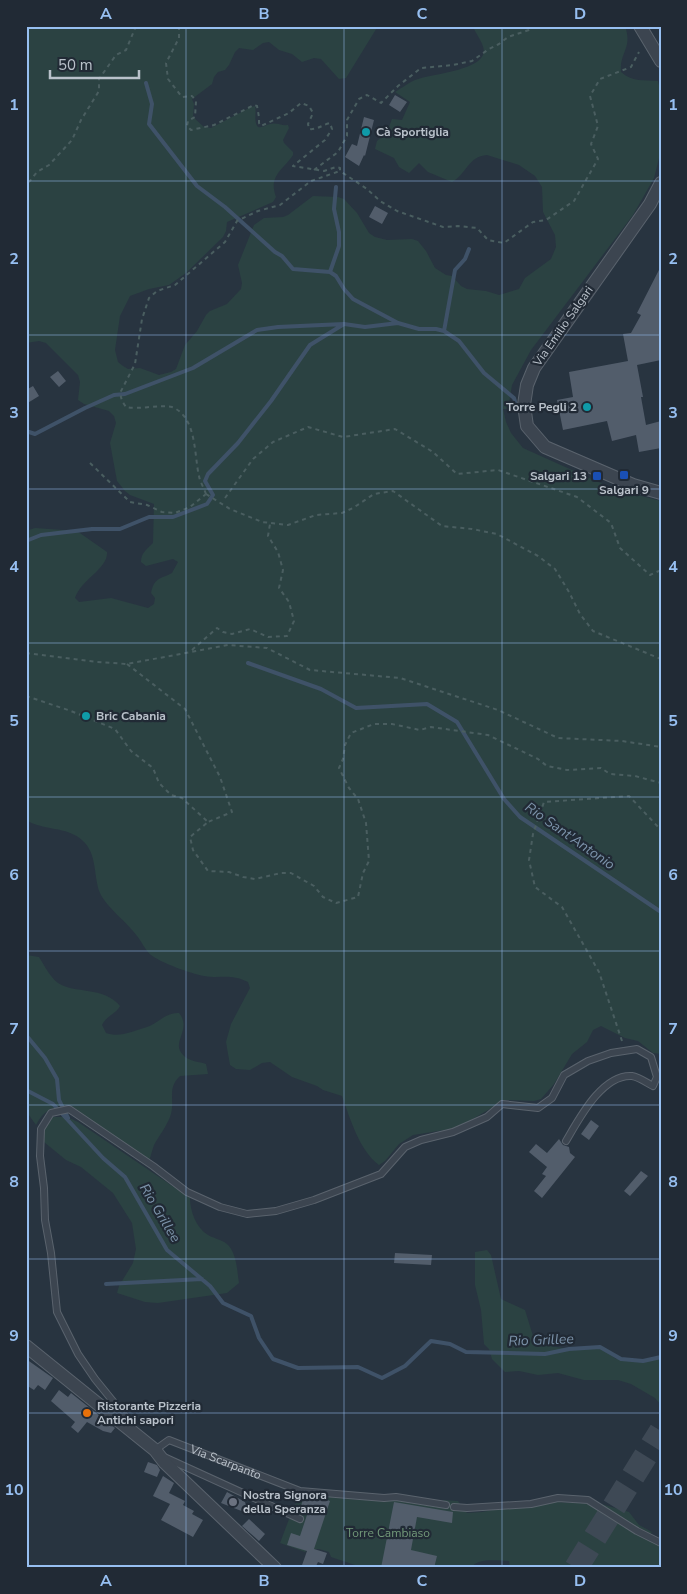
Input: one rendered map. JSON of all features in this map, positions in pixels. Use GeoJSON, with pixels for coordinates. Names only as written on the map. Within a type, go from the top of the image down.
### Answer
{"type":"FeatureCollection","features":[{"type":"Feature","properties":{"kind":"street"},"geometry":{"type":"LineString","coordinates":[[640,26],[661,61]]}},
{"type":"Feature","properties":{"kind":"street","name":"Via Emilio Salgari"},"geometry":{"type":"LineString","coordinates":[[661,183],[650,204],[534,368],[527,385],[524,405],[527,426],[545,447],[633,485],[661,493]]}},
{"type":"Feature","properties":{"kind":"street"},"geometry":{"type":"LineString","coordinates":[[26,1346],[157,1452],[165,1463],[275,1568]]}},
{"type":"Feature","properties":{"kind":"lane"},"geometry":{"type":"LineString","coordinates":[[134,1433],[129,1421],[95,1379],[78,1354],[57,1312],[51,1253],[44,1220],[44,1188],[40,1156],[41,1129],[51,1113],[69,1109],[188,1192],[220,1207],[247,1214],[276,1211],[314,1200],[380,1174],[405,1147],[421,1140],[453,1132],[487,1117],[502,1104],[538,1108],[552,1098],[564,1075],[588,1061],[637,1049],[651,1057],[657,1077],[653,1086],[634,1076],[618,1077],[597,1094],[566,1142]]}},
{"type":"Feature","properties":{"kind":"lane","name":"Via Scarpanto"},"geometry":{"type":"LineString","coordinates":[[157,1452],[169,1440],[300,1491],[384,1498],[396,1497],[446,1505]]}},
{"type":"Feature","properties":{"kind":"lane"},"geometry":{"type":"LineString","coordinates":[[157,1452],[300,1519]]}},
{"type":"Feature","properties":{"kind":"lane"},"geometry":{"type":"LineString","coordinates":[[454,1507],[467,1508],[531,1504],[558,1498],[588,1500],[637,1531],[661,1543]]}},
{"type":"Feature","properties":{"kind":"path"},"geometry":{"type":"LineString","coordinates":[[26,190],[36,172],[49,165],[72,140],[80,120],[99,91],[99,79],[116,55],[126,50],[136,26]]}},
{"type":"Feature","properties":{"kind":"path"},"geometry":{"type":"LineString","coordinates":[[179,26],[179,38],[166,63],[168,78],[182,97],[192,96],[196,101],[195,117],[188,121],[187,126],[192,130],[214,125],[254,104],[257,106],[258,123],[261,126],[289,113],[301,102],[309,106],[313,113],[308,124],[309,129],[316,130],[324,124],[330,124],[332,129],[324,140],[293,166],[314,170],[340,168],[340,171],[367,189],[380,201],[397,211],[443,227],[477,228],[488,240],[504,243],[533,222],[546,220],[574,201],[598,159],[591,144],[598,126],[590,96],[600,79],[631,67],[639,52]]}},
{"type":"Feature","properties":{"kind":"path"},"geometry":{"type":"LineString","coordinates":[[314,170],[338,152],[347,136],[347,120],[359,99],[367,95],[381,103],[398,86],[421,68],[453,65],[472,60],[508,37],[529,30],[534,26]]}},
{"type":"Feature","properties":{"kind":"path"},"geometry":{"type":"LineString","coordinates":[[340,171],[310,181],[280,205],[258,212],[237,222],[225,242],[175,285],[157,291],[149,298],[142,319],[135,364],[120,393],[122,401],[126,407],[171,407],[184,415],[193,437],[199,478],[206,494],[230,509],[262,522],[288,525],[316,516],[342,513],[374,494],[393,491],[442,526],[498,534],[538,556],[555,570],[580,614],[593,631],[661,658]]}},
{"type":"Feature","properties":{"kind":"path"},"geometry":{"type":"LineString","coordinates":[[224,498],[253,459],[272,442],[308,427],[343,437],[395,429],[433,452],[457,474],[498,470],[577,497],[611,523],[620,548],[650,575],[661,570]]}},
{"type":"Feature","properties":{"kind":"path"},"geometry":{"type":"LineString","coordinates":[[90,463],[130,502],[147,505],[162,512],[175,514],[206,494]]}},
{"type":"Feature","properties":{"kind":"path"},"geometry":{"type":"LineString","coordinates":[[190,652],[203,643],[217,628],[232,634],[250,629],[268,637],[287,636],[294,620],[289,602],[279,588],[283,570],[278,552],[268,536],[270,523]]}},
{"type":"Feature","properties":{"kind":"path"},"geometry":{"type":"LineString","coordinates":[[26,653],[128,664],[228,645],[267,648],[310,670],[400,678],[498,710],[558,738],[622,741],[661,747]]}},
{"type":"Feature","properties":{"kind":"path"},"geometry":{"type":"LineString","coordinates":[[128,664],[185,709],[220,777],[232,812],[208,822],[190,837],[194,850],[208,872],[229,872],[255,879],[281,873],[291,873],[314,886],[322,898],[336,902],[358,897],[363,873],[369,861],[366,823],[358,798],[349,788],[338,768],[345,745],[352,733],[374,724],[392,724],[420,730],[431,727],[488,735],[538,759],[547,766],[567,770],[601,768],[610,774],[635,776],[661,783]]}},
{"type":"Feature","properties":{"kind":"path"},"geometry":{"type":"LineString","coordinates":[[26,696],[71,711],[115,729],[131,751],[153,768],[159,783],[171,795],[182,798],[208,822]]}},
{"type":"Feature","properties":{"kind":"path"},"geometry":{"type":"LineString","coordinates":[[625,1051],[599,972],[562,907],[535,886],[529,860],[533,834],[544,802],[629,796],[661,830]]}},
{"type":"Feature","properties":{"kind":"green space"},"geometry":{"type":"Polygon","coordinates":[[[26,26],[378,26],[346,78],[339,79],[321,59],[314,58],[302,62],[292,54],[279,50],[269,42],[263,43],[253,50],[239,48],[225,70],[218,72],[212,84],[192,99],[194,104],[193,117],[204,127],[211,128],[255,106],[258,127],[268,124],[288,125],[289,128],[283,140],[293,152],[293,155],[275,178],[274,190],[276,197],[273,202],[227,222],[223,237],[186,273],[169,285],[149,289],[130,296],[120,316],[115,350],[118,362],[128,369],[140,368],[159,375],[176,369],[185,345],[197,331],[206,315],[210,311],[227,304],[241,289],[242,283],[238,265],[254,225],[264,218],[288,215],[313,196],[344,199],[357,213],[369,233],[375,237],[387,240],[412,239],[418,241],[435,268],[446,275],[452,276],[461,286],[467,289],[486,291],[499,295],[519,289],[525,278],[551,259],[556,247],[555,235],[543,212],[542,187],[535,176],[519,165],[487,155],[471,162],[461,175],[452,182],[428,172],[419,163],[409,173],[399,167],[394,158],[375,149],[377,141],[387,132],[392,119],[402,120],[410,102],[395,92],[415,80],[463,68],[479,60],[484,51],[473,26],[625,26],[627,45],[622,60],[621,72],[634,79],[658,81],[661,93],[661,150],[654,178],[633,215],[531,350],[512,385],[508,409],[503,409],[511,433],[523,448],[614,489],[661,501],[661,1054],[653,1053],[638,1041],[625,1038],[601,1026],[593,1030],[587,1042],[572,1054],[554,1084],[541,1099],[534,1101],[505,1100],[471,1120],[451,1129],[413,1135],[399,1144],[385,1161],[379,1165],[372,1159],[361,1142],[342,1096],[292,1077],[270,1062],[262,1063],[250,1070],[236,1069],[230,1065],[226,1042],[231,1024],[250,988],[248,982],[236,978],[199,975],[155,958],[103,898],[98,886],[91,852],[82,840],[62,830],[40,826],[26,820],[26,531],[35,528],[77,531],[107,552],[103,564],[78,591],[75,598],[79,602],[111,598],[148,608],[154,604],[155,598],[151,593],[154,584],[158,579],[172,573],[178,562],[173,559],[146,566],[141,562],[143,554],[153,543],[154,504],[130,495],[117,481],[110,443],[116,423],[114,416],[109,411],[84,404],[78,400],[80,382],[78,375],[46,343],[39,341],[26,343],[26,26]]]}},
{"type":"Feature","properties":{"kind":"green space"},"geometry":{"type":"Polygon","coordinates":[[[26,955],[39,957],[58,983],[98,993],[113,1000],[120,1006],[102,1025],[106,1033],[116,1035],[126,1033],[151,1025],[174,1013],[179,1013],[183,1019],[184,1025],[179,1046],[180,1051],[189,1059],[206,1064],[208,1074],[180,1076],[176,1081],[172,1090],[172,1111],[170,1117],[154,1145],[149,1161],[68,1105],[49,1110],[36,1125],[26,1111],[26,955]]]}},
{"type":"Feature","properties":{"kind":"green space"},"geometry":{"type":"Polygon","coordinates":[[[53,1117],[67,1117],[78,1122],[190,1198],[193,1214],[200,1228],[208,1235],[225,1242],[232,1250],[239,1283],[227,1293],[158,1303],[145,1302],[117,1293],[119,1286],[133,1263],[136,1249],[132,1223],[113,1193],[81,1167],[66,1160],[44,1142],[44,1130],[53,1117]]]}},
{"type":"Feature","properties":{"kind":"green space"},"geometry":{"type":"Polygon","coordinates":[[[487,1250],[491,1255],[501,1299],[525,1310],[533,1336],[550,1346],[569,1349],[600,1347],[616,1359],[643,1361],[661,1357],[661,1405],[655,1398],[631,1384],[618,1380],[584,1380],[558,1373],[538,1375],[519,1371],[505,1372],[492,1359],[489,1349],[484,1344],[481,1310],[475,1285],[475,1252],[487,1250]]]}},
{"type":"Feature","properties":{"kind":"green space","name":"Torre Cambiaso"},"geometry":{"type":"Polygon","coordinates":[[[303,1494],[359,1500],[390,1499],[437,1506],[444,1500],[458,1501],[467,1513],[503,1508],[515,1509],[553,1502],[601,1504],[629,1512],[639,1525],[652,1532],[648,1537],[661,1544],[661,1568],[510,1568],[509,1561],[494,1560],[478,1562],[471,1568],[364,1568],[331,1557],[329,1552],[319,1549],[308,1549],[305,1552],[280,1543],[294,1506],[303,1494]]]}},
{"type":"Feature","properties":{"kind":"building"},"geometry":{"type":"Polygon","coordinates":[[[395,95],[407,102],[400,112],[389,105],[395,95]]]}},
{"type":"Feature","properties":{"kind":"building","name":"Cà Sportiglia"},"geometry":{"type":"Polygon","coordinates":[[[364,117],[374,120],[365,156],[359,166],[345,157],[352,144],[357,146],[364,117]]]}},
{"type":"Feature","properties":{"kind":"building"},"geometry":{"type":"Polygon","coordinates":[[[375,206],[388,213],[382,224],[369,217],[375,206]]]}},
{"type":"Feature","properties":{"kind":"building"},"geometry":{"type":"Polygon","coordinates":[[[661,266],[661,360],[637,365],[646,425],[661,421],[661,448],[639,452],[636,435],[612,441],[607,421],[563,430],[557,400],[573,397],[569,372],[628,361],[623,334],[631,333],[641,315],[637,313],[661,266]]]}},
{"type":"Feature","properties":{"kind":"building"},"geometry":{"type":"Polygon","coordinates":[[[58,371],[66,381],[59,387],[50,377],[58,371]]]}},
{"type":"Feature","properties":{"kind":"building"},"geometry":{"type":"Polygon","coordinates":[[[33,386],[39,396],[26,404],[26,390],[33,386]]]}},
{"type":"Feature","properties":{"kind":"building"},"geometry":{"type":"Polygon","coordinates":[[[591,1120],[599,1126],[589,1140],[581,1134],[591,1120]]]}},
{"type":"Feature","properties":{"kind":"building"},"geometry":{"type":"Polygon","coordinates":[[[559,1139],[563,1145],[569,1147],[570,1153],[575,1157],[542,1198],[534,1191],[546,1176],[542,1174],[547,1167],[529,1152],[536,1144],[547,1153],[559,1139]]]}},
{"type":"Feature","properties":{"kind":"building"},"geometry":{"type":"Polygon","coordinates":[[[641,1171],[648,1176],[630,1196],[624,1191],[641,1171]]]}},
{"type":"Feature","properties":{"kind":"building"},"geometry":{"type":"Polygon","coordinates":[[[395,1253],[432,1255],[431,1265],[394,1263],[395,1253]]]}},
{"type":"Feature","properties":{"kind":"building"},"geometry":{"type":"Polygon","coordinates":[[[26,1359],[53,1378],[45,1390],[38,1385],[34,1390],[26,1385],[26,1359]]]}},
{"type":"Feature","properties":{"kind":"building"},"geometry":{"type":"Polygon","coordinates":[[[59,1390],[68,1397],[71,1393],[115,1428],[111,1433],[103,1431],[87,1422],[78,1433],[71,1427],[75,1422],[51,1401],[59,1390]]]}},
{"type":"Feature","properties":{"kind":"building"},"geometry":{"type":"Polygon","coordinates":[[[148,1462],[157,1465],[160,1470],[157,1477],[144,1472],[148,1462]]]}},
{"type":"Feature","properties":{"kind":"building"},"geometry":{"type":"Polygon","coordinates":[[[163,1476],[174,1483],[169,1493],[185,1501],[183,1505],[194,1511],[192,1514],[203,1520],[193,1537],[161,1520],[170,1504],[153,1496],[163,1476]]]}},
{"type":"Feature","properties":{"kind":"building","name":"Nostra Signora della Speranza"},"geometry":{"type":"Polygon","coordinates":[[[227,1492],[245,1502],[244,1512],[221,1503],[227,1492]]]}},
{"type":"Feature","properties":{"kind":"building"},"geometry":{"type":"Polygon","coordinates":[[[304,1496],[330,1501],[314,1549],[327,1553],[323,1564],[318,1562],[315,1568],[301,1568],[307,1551],[287,1545],[291,1533],[300,1536],[309,1509],[301,1506],[304,1496]]]}},
{"type":"Feature","properties":{"kind":"building"},"geometry":{"type":"Polygon","coordinates":[[[394,1502],[453,1512],[452,1523],[417,1517],[411,1550],[437,1556],[434,1568],[381,1568],[394,1502]]]}},
{"type":"Feature","properties":{"kind":"building"},"geometry":{"type":"Polygon","coordinates":[[[249,1519],[265,1534],[259,1541],[242,1526],[249,1519]]]}},
{"type":"Feature","properties":{"kind":"waterway"},"geometry":{"type":"LineString","coordinates":[[146,83],[152,104],[149,124],[197,186],[225,207],[275,252],[282,256],[293,269],[330,272],[336,276],[353,299],[398,323],[419,329],[444,331],[459,341],[484,373],[514,398],[517,408]]}},
{"type":"Feature","properties":{"kind":"waterway"},"geometry":{"type":"LineString","coordinates":[[330,272],[339,246],[339,232],[334,209],[336,187]]}},
{"type":"Feature","properties":{"kind":"waterway"},"geometry":{"type":"LineString","coordinates":[[444,331],[455,270],[465,259],[469,249]]}},
{"type":"Feature","properties":{"kind":"waterway"},"geometry":{"type":"LineString","coordinates":[[26,431],[35,434],[114,395],[125,394],[193,368],[257,330],[278,327],[344,324],[365,327],[398,323]]}},
{"type":"Feature","properties":{"kind":"waterway"},"geometry":{"type":"LineString","coordinates":[[26,541],[41,535],[92,529],[120,529],[149,517],[173,517],[207,504],[213,495],[205,481],[208,474],[238,443],[271,401],[310,345],[344,324]]}},
{"type":"Feature","properties":{"kind":"waterway","name":"Rio Sant'Antonio"},"geometry":{"type":"LineString","coordinates":[[248,663],[321,689],[356,708],[427,704],[457,722],[504,799],[520,817],[661,912]]}},
{"type":"Feature","properties":{"kind":"waterway"},"geometry":{"type":"LineString","coordinates":[[26,1035],[45,1058],[57,1079],[59,1100],[68,1118]]}},
{"type":"Feature","properties":{"kind":"waterway","name":"Rio Grillee"},"geometry":{"type":"LineString","coordinates":[[26,1090],[53,1104],[103,1158],[125,1177],[167,1250],[210,1286],[223,1303],[251,1316],[259,1338],[273,1359],[298,1368],[358,1367],[382,1378],[405,1366],[431,1341],[450,1344],[466,1352],[545,1354],[569,1349],[600,1347],[621,1359],[643,1361],[661,1357]]}},
{"type":"Feature","properties":{"kind":"waterway"},"geometry":{"type":"LineString","coordinates":[[106,1284],[202,1279]]}},
{"type":"Feature","properties":{"kind":"tunnel"},"geometry":{"type":"LineString","coordinates":[[576,1568],[661,1431]]}},
{"type":"Feature","properties":{"kind":"place","name":"Cà Sportiglia"},"geometry":{"type":"Point","coordinates":[366,132]}},
{"type":"Feature","properties":{"kind":"place","name":"Torre Pegli 2"},"geometry":{"type":"Point","coordinates":[587,407]}},
{"type":"Feature","properties":{"kind":"place","name":"Salgari 9"},"geometry":{"type":"Point","coordinates":[624,475]}},
{"type":"Feature","properties":{"kind":"place","name":"Salgari 13"},"geometry":{"type":"Point","coordinates":[597,476]}},
{"type":"Feature","properties":{"kind":"place","name":"Bric Cabania"},"geometry":{"type":"Point","coordinates":[86,716]}},
{"type":"Feature","properties":{"kind":"place","name":"Ristorante Pizzeria Antichi sapori"},"geometry":{"type":"Point","coordinates":[87,1413]}},
{"type":"Feature","properties":{"kind":"place","name":"Nostra Signora della Speranza"},"geometry":{"type":"Point","coordinates":[233,1502]}}]}
